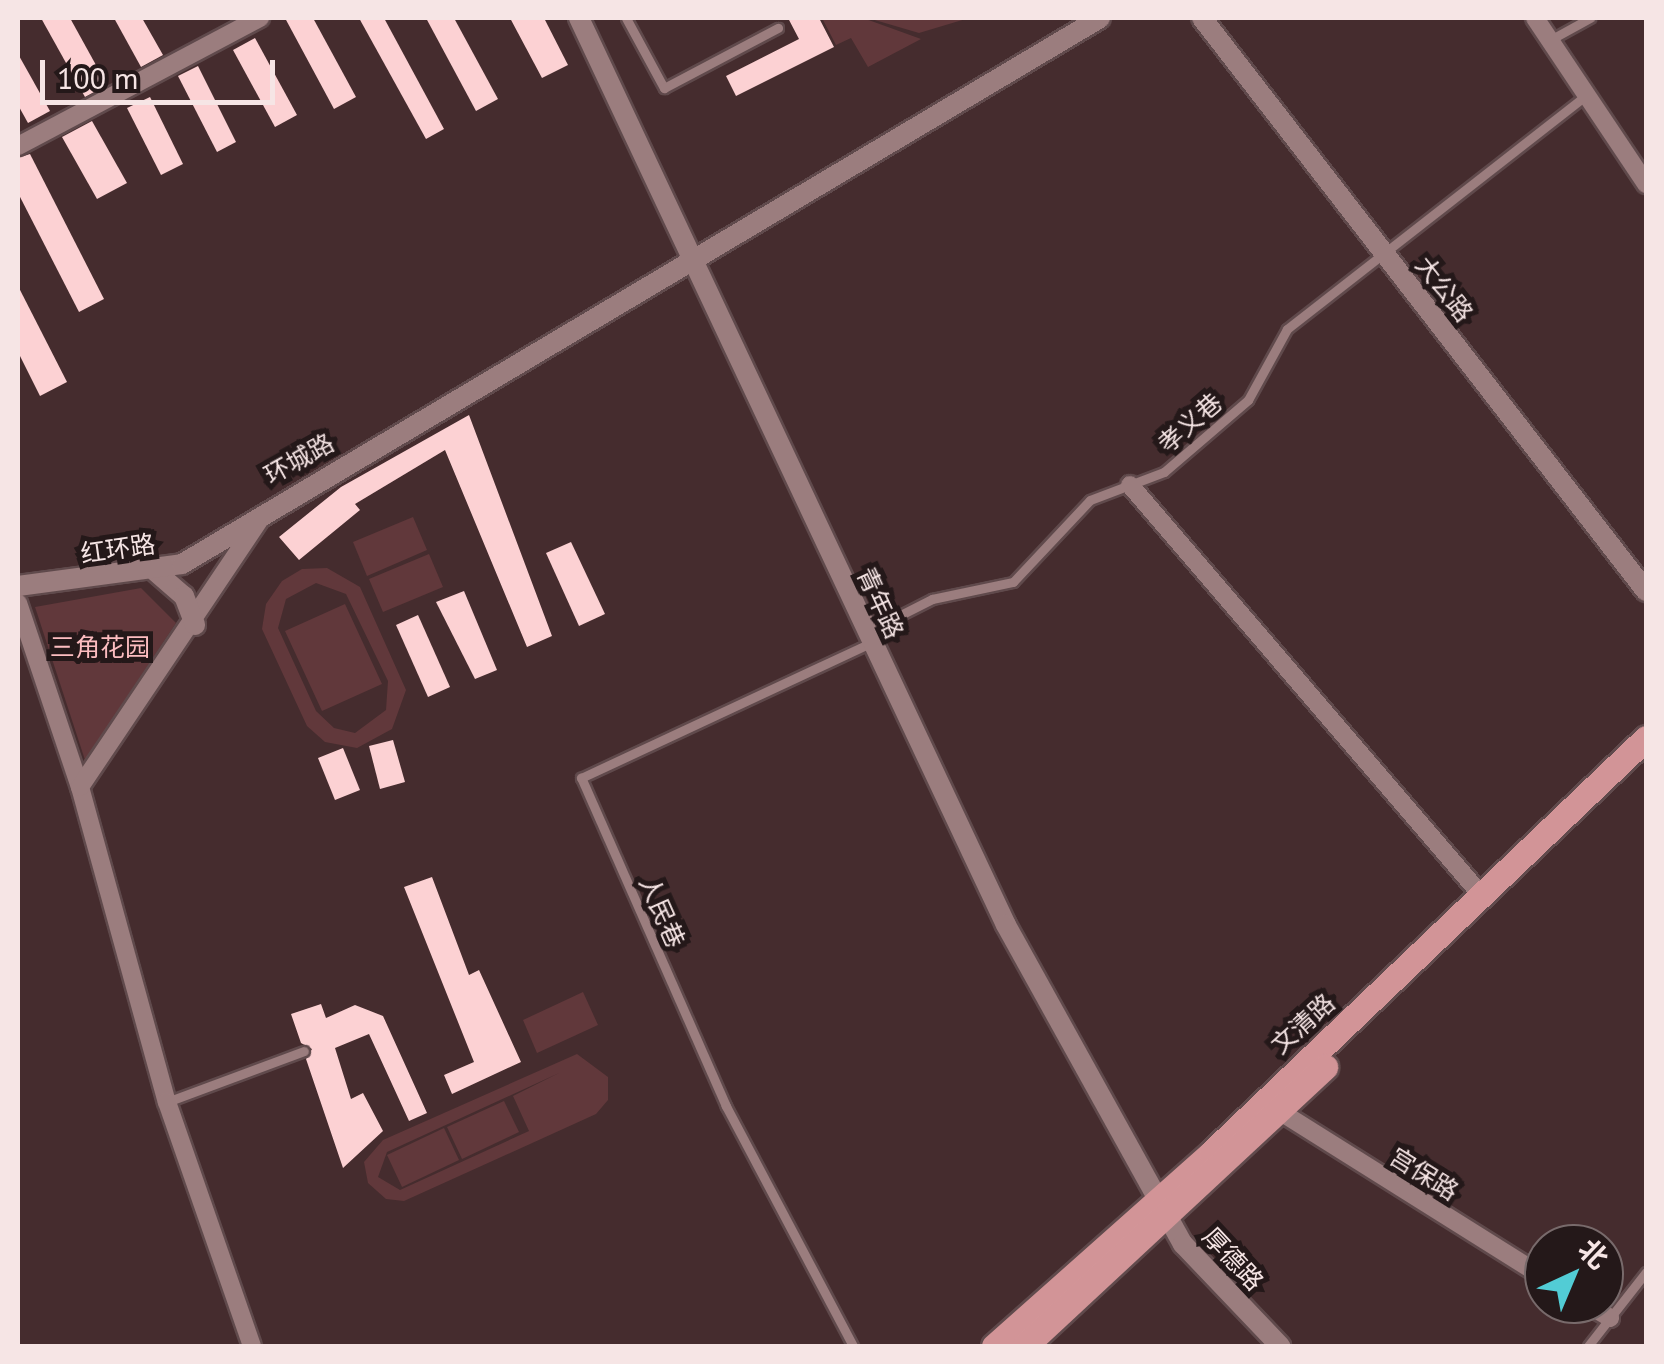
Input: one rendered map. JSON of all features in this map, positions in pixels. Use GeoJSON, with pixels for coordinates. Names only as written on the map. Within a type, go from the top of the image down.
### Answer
{"type":"FeatureCollection","features":[{"type":"Feature","properties":{"kind":"main road","name":"文清路"},"geometry":{"type":"LineString","coordinates":[[1026,1346],[1646,738]]}},
{"type":"Feature","properties":{"kind":"main road","name":"文清路"},"geometry":{"type":"LineString","coordinates":[[994,1346],[1279,1111],[1646,761]]}},
{"type":"Feature","properties":{"kind":"street"},"geometry":{"type":"LineString","coordinates":[[18,146],[260,18]]}},
{"type":"Feature","properties":{"kind":"street","name":"环城路"},"geometry":{"type":"LineString","coordinates":[[80,788],[195,625],[268,506],[1100,18]]}},
{"type":"Feature","properties":{"kind":"street","name":"大公路"},"geometry":{"type":"LineString","coordinates":[[1202,18],[1646,591]]}},
{"type":"Feature","properties":{"kind":"street"},"geometry":{"type":"LineString","coordinates":[[1535,18],[1646,184]]}},
{"type":"Feature","properties":{"kind":"street","name":"青年路"},"geometry":{"type":"LineString","coordinates":[[582,19],[868,638],[1006,925],[1162,1209]]}},
{"type":"Feature","properties":{"kind":"street"},"geometry":{"type":"LineString","coordinates":[[1130,484],[1483,897]]}},
{"type":"Feature","properties":{"kind":"street","name":"红环路"},"geometry":{"type":"LineString","coordinates":[[18,586],[156,572],[182,564],[268,506]]}},
{"type":"Feature","properties":{"kind":"street"},"geometry":{"type":"LineString","coordinates":[[156,572],[184,596],[195,625]]}},
{"type":"Feature","properties":{"kind":"street"},"geometry":{"type":"LineString","coordinates":[[18,603],[80,788],[166,1102],[252,1346]]}},
{"type":"Feature","properties":{"kind":"street","name":"宫保路"},"geometry":{"type":"LineString","coordinates":[[1279,1111],[1524,1264]]}},
{"type":"Feature","properties":{"kind":"street","name":"厚德路"},"geometry":{"type":"LineString","coordinates":[[1162,1209],[1280,1346]]}},
{"type":"Feature","properties":{"kind":"lane"},"geometry":{"type":"LineString","coordinates":[[626,18],[664,88],[778,28]]}},
{"type":"Feature","properties":{"kind":"lane"},"geometry":{"type":"LineString","coordinates":[[1550,40],[1590,18]]}},
{"type":"Feature","properties":{"kind":"lane","name":"孝义巷"},"geometry":{"type":"LineString","coordinates":[[868,638],[932,599],[1013,582],[1090,500],[1164,472],[1248,400],[1287,329],[1381,249],[1586,94]]}},
{"type":"Feature","properties":{"kind":"lane","name":"人民巷"},"geometry":{"type":"LineString","coordinates":[[853,1346],[726,1106],[581,778],[868,638]]}},
{"type":"Feature","properties":{"kind":"lane"},"geometry":{"type":"LineString","coordinates":[[166,1102],[304,1051]]}},
{"type":"Feature","properties":{"kind":"lane"},"geometry":{"type":"LineString","coordinates":[[1624,1300],[1646,1272]]}},
{"type":"Feature","properties":{"kind":"lane"},"geometry":{"type":"LineString","coordinates":[[1588,1346],[1605,1324]]}},
{"type":"Feature","properties":{"kind":"green space"},"geometry":{"type":"Polygon","coordinates":[[[822,18],[863,18],[921,39],[868,67],[851,38],[836,45],[822,18]]]}},
{"type":"Feature","properties":{"kind":"green space"},"geometry":{"type":"Polygon","coordinates":[[[868,18],[969,18],[919,33],[868,18]]]}},
{"type":"Feature","properties":{"kind":"green space"},"geometry":{"type":"Polygon","coordinates":[[[413,517],[427,550],[367,576],[353,542],[413,517]]]}},
{"type":"Feature","properties":{"kind":"green space"},"geometry":{"type":"Polygon","coordinates":[[[429,554],[443,587],[383,612],[369,579],[429,554]]]}},
{"type":"Feature","properties":{"kind":"green space"},"geometry":{"type":"Polygon","coordinates":[[[327,568],[360,587],[406,690],[392,729],[357,748],[325,742],[307,726],[262,629],[266,604],[282,581],[302,569],[327,568]],[[316,583],[286,599],[278,628],[316,711],[334,728],[355,733],[386,710],[388,681],[346,594],[316,583]]]}},
{"type":"Feature","properties":{"kind":"green space","name":"三角花园"},"geometry":{"type":"Polygon","coordinates":[[[141,588],[176,623],[85,760],[35,607],[141,588]]]}},
{"type":"Feature","properties":{"kind":"green space"},"geometry":{"type":"Polygon","coordinates":[[[345,604],[382,684],[322,711],[285,631],[345,604]]]}},
{"type":"Feature","properties":{"kind":"green space"},"geometry":{"type":"Polygon","coordinates":[[[583,992],[598,1025],[537,1053],[523,1020],[583,992]]]}},
{"type":"Feature","properties":{"kind":"green space"},"geometry":{"type":"Polygon","coordinates":[[[577,1054],[608,1077],[608,1100],[596,1114],[404,1201],[386,1199],[368,1183],[364,1162],[383,1140],[577,1054]],[[559,1073],[387,1152],[378,1177],[400,1190],[529,1131],[513,1096],[559,1073]]]}},
{"type":"Feature","properties":{"kind":"green space"},"geometry":{"type":"Polygon","coordinates":[[[504,1101],[519,1132],[462,1159],[447,1127],[504,1101]]]}},
{"type":"Feature","properties":{"kind":"green space"},"geometry":{"type":"Polygon","coordinates":[[[444,1128],[459,1160],[402,1187],[387,1155],[444,1128]]]}},
{"type":"Feature","properties":{"kind":"building"},"geometry":{"type":"Polygon","coordinates":[[[41,18],[70,18],[107,85],[85,97],[41,18]]]}},
{"type":"Feature","properties":{"kind":"building"},"geometry":{"type":"Polygon","coordinates":[[[114,18],[142,18],[163,55],[141,67],[114,18]]]}},
{"type":"Feature","properties":{"kind":"building"},"geometry":{"type":"Polygon","coordinates":[[[285,18],[313,18],[356,97],[334,109],[285,18]]]}},
{"type":"Feature","properties":{"kind":"building"},"geometry":{"type":"Polygon","coordinates":[[[359,18],[384,18],[444,129],[426,139],[359,18]]]}},
{"type":"Feature","properties":{"kind":"building"},"geometry":{"type":"Polygon","coordinates":[[[426,18],[454,18],[498,99],[476,111],[426,18]]]}},
{"type":"Feature","properties":{"kind":"building"},"geometry":{"type":"Polygon","coordinates":[[[510,18],[544,18],[568,65],[542,78],[510,18]]]}},
{"type":"Feature","properties":{"kind":"building"},"geometry":{"type":"Polygon","coordinates":[[[788,18],[819,18],[834,47],[736,96],[726,76],[799,39],[788,18]]]}},
{"type":"Feature","properties":{"kind":"building"},"geometry":{"type":"Polygon","coordinates":[[[255,38],[297,115],[275,127],[233,50],[255,38]]]}},
{"type":"Feature","properties":{"kind":"building"},"geometry":{"type":"Polygon","coordinates":[[[18,54],[50,111],[28,123],[18,105],[18,54]]]}},
{"type":"Feature","properties":{"kind":"building"},"geometry":{"type":"Polygon","coordinates":[[[198,66],[236,142],[217,152],[178,76],[198,66]]]}},
{"type":"Feature","properties":{"kind":"building"},"geometry":{"type":"Polygon","coordinates":[[[150,97],[183,164],[161,175],[127,108],[150,97]]]}},
{"type":"Feature","properties":{"kind":"building"},"geometry":{"type":"Polygon","coordinates":[[[92,121],[127,183],[97,199],[62,137],[92,121]]]}},
{"type":"Feature","properties":{"kind":"building"},"geometry":{"type":"Polygon","coordinates":[[[30,154],[104,299],[79,312],[18,193],[18,158],[30,154]]]}},
{"type":"Feature","properties":{"kind":"building"},"geometry":{"type":"Polygon","coordinates":[[[18,286],[67,382],[40,396],[18,352],[18,286]]]}},
{"type":"Feature","properties":{"kind":"building"},"geometry":{"type":"Polygon","coordinates":[[[469,415],[552,636],[527,647],[445,450],[355,504],[360,510],[299,560],[279,537],[341,487],[469,415]]]}},
{"type":"Feature","properties":{"kind":"building"},"geometry":{"type":"Polygon","coordinates":[[[571,542],[605,614],[579,626],[546,553],[571,542]]]}},
{"type":"Feature","properties":{"kind":"building"},"geometry":{"type":"Polygon","coordinates":[[[464,591],[497,670],[475,679],[436,602],[464,591]]]}},
{"type":"Feature","properties":{"kind":"building"},"geometry":{"type":"Polygon","coordinates":[[[418,615],[450,687],[428,697],[396,625],[418,615]]]}},
{"type":"Feature","properties":{"kind":"building"},"geometry":{"type":"Polygon","coordinates":[[[393,740],[405,782],[380,789],[369,746],[393,740]]]}},
{"type":"Feature","properties":{"kind":"building"},"geometry":{"type":"Polygon","coordinates":[[[343,748],[360,790],[335,800],[318,758],[343,748]]]}},
{"type":"Feature","properties":{"kind":"building"},"geometry":{"type":"Polygon","coordinates":[[[432,877],[469,975],[479,970],[521,1062],[452,1094],[444,1075],[474,1062],[404,887],[432,877]]]}},
{"type":"Feature","properties":{"kind":"building"},"geometry":{"type":"Polygon","coordinates":[[[321,1004],[326,1018],[355,1005],[383,1016],[427,1113],[409,1121],[369,1034],[335,1048],[351,1099],[363,1093],[383,1131],[343,1168],[306,1059],[312,1049],[301,1043],[291,1014],[321,1004]]]}}]}
